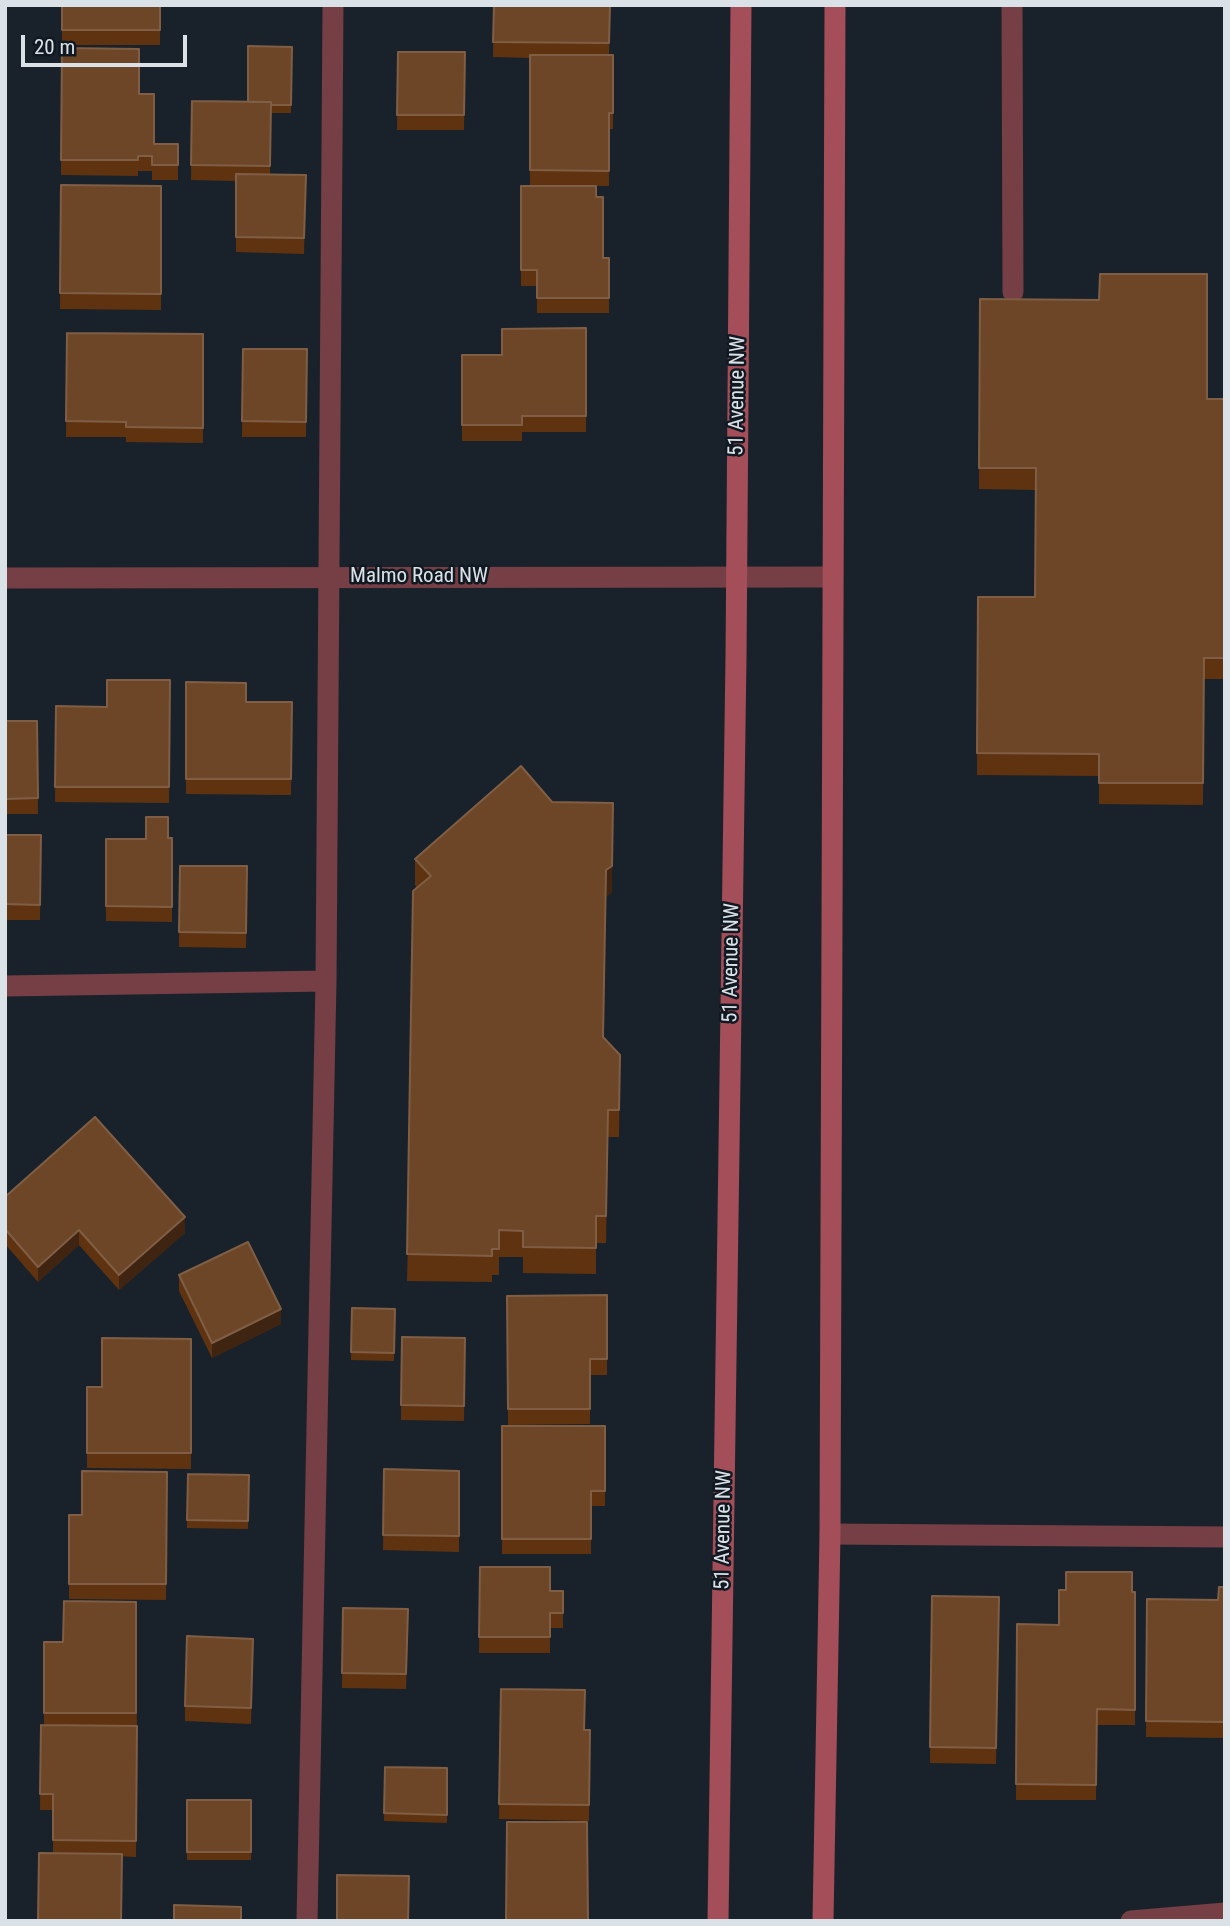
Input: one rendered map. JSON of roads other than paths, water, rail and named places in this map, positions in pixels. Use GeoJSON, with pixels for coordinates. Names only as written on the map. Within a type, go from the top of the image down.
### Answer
{"type":"FeatureCollection","features":[{"type":"Feature","properties":{"kind":"main road","name":"51 Avenue NW"},"geometry":{"type":"LineString","coordinates":[[718,1921],[741,5]]}},
{"type":"Feature","properties":{"kind":"main road"},"geometry":{"type":"LineString","coordinates":[[823,1921],[830,1534],[835,5]]}},
{"type":"Feature","properties":{"kind":"street"},"geometry":{"type":"LineString","coordinates":[[307,1921],[326,981],[333,5]]}},
{"type":"Feature","properties":{"kind":"street"},"geometry":{"type":"LineString","coordinates":[[1012,5],[1013,292]]}},
{"type":"Feature","properties":{"kind":"street","name":"Malmo Road NW"},"geometry":{"type":"LineString","coordinates":[[5,578],[832,577]]}},
{"type":"Feature","properties":{"kind":"street"},"geometry":{"type":"LineString","coordinates":[[5,986],[326,981]]}},
{"type":"Feature","properties":{"kind":"street"},"geometry":{"type":"LineString","coordinates":[[830,1534],[1225,1536]]}},
{"type":"Feature","properties":{"kind":"street"},"geometry":{"type":"LineString","coordinates":[[1131,1921],[1225,1913]]}}]}
